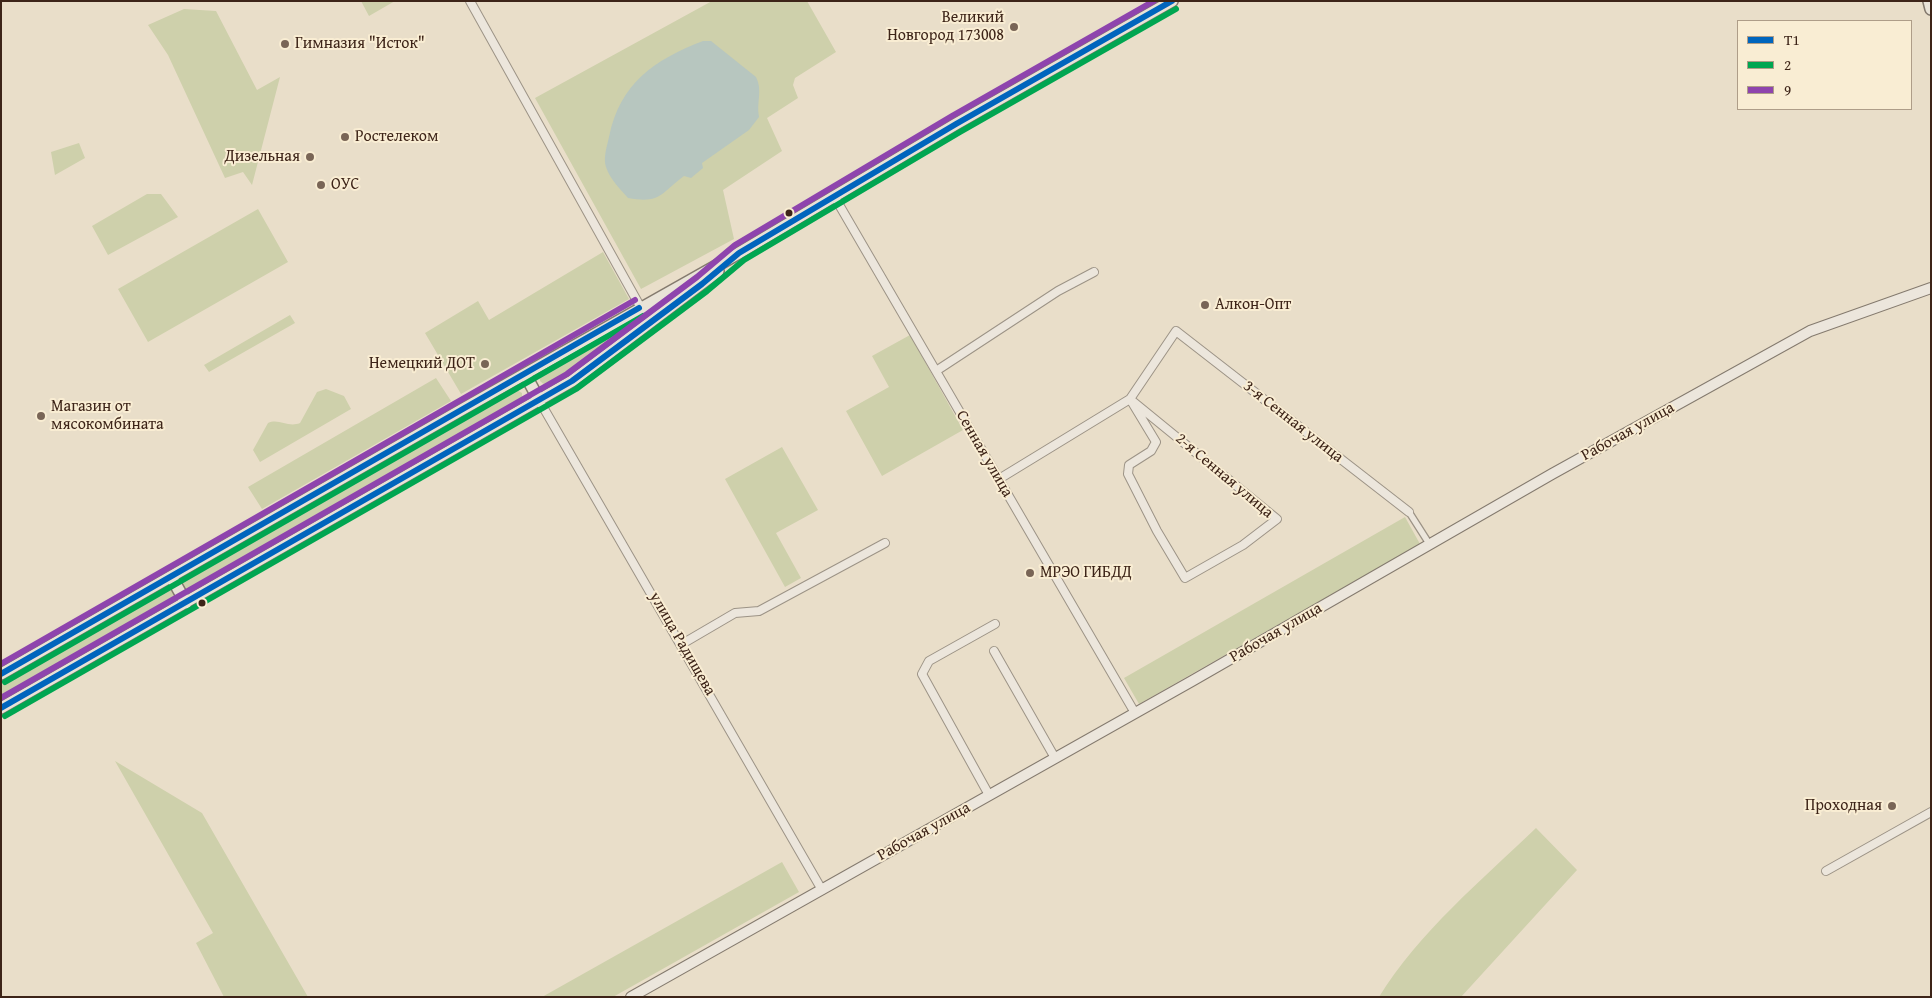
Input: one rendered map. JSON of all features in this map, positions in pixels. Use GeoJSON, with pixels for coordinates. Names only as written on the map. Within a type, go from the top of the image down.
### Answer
{"type":"FeatureCollection","features":[{"type":"Feature","properties":{"kind":"main road"},"geometry":{"type":"LineString","coordinates":[[1,674],[739,253],[1172,1]]}},
{"type":"Feature","properties":{"kind":"main road"},"geometry":{"type":"LineString","coordinates":[[1929,1],[1931,9]]}},
{"type":"Feature","properties":{"kind":"main road"},"geometry":{"type":"LineString","coordinates":[[1,708],[572,381],[702,284],[739,253]]}},
{"type":"Feature","properties":{"kind":"main road","name":"Рабочая улица"},"geometry":{"type":"LineString","coordinates":[[631,997],[1135,713],[1604,445],[1810,331],[1931,288]]}},
{"type":"Feature","properties":{"kind":"main road"},"geometry":{"type":"LineString","coordinates":[[525,374],[539,400]]}},
{"type":"Feature","properties":{"kind":"main road"},"geometry":{"type":"LineString","coordinates":[[172,578],[186,603]]}},
{"type":"Feature","properties":{"kind":"street"},"geometry":{"type":"LineString","coordinates":[[470,1],[641,308]]}},
{"type":"Feature","properties":{"kind":"street","name":"Сенная улица"},"geometry":{"type":"LineString","coordinates":[[834,196],[1135,713]]}},
{"type":"Feature","properties":{"kind":"street"},"geometry":{"type":"LineString","coordinates":[[936,371],[1058,291],[1094,272]]}},
{"type":"Feature","properties":{"kind":"street","name":"3-я Сенная улица"},"geometry":{"type":"LineString","coordinates":[[1130,399],[1176,331],[1409,512]]}},
{"type":"Feature","properties":{"kind":"street"},"geometry":{"type":"LineString","coordinates":[[999,479],[1130,399]]}},
{"type":"Feature","properties":{"kind":"street","name":"2-я Сенная улица"},"geometry":{"type":"LineString","coordinates":[[1130,399],[1277,519],[1243,545],[1185,578],[1157,531],[1128,474],[1130,465],[1151,451],[1156,442],[1130,399]]}},
{"type":"Feature","properties":{"kind":"street","name":"улица Радищева"},"geometry":{"type":"LineString","coordinates":[[539,400],[682,644],[822,890]]}},
{"type":"Feature","properties":{"kind":"street"},"geometry":{"type":"LineString","coordinates":[[1409,512],[1430,545]]}},
{"type":"Feature","properties":{"kind":"street"},"geometry":{"type":"LineString","coordinates":[[682,644],[736,613],[759,611],[885,543]]}},
{"type":"Feature","properties":{"kind":"street"},"geometry":{"type":"LineString","coordinates":[[990,795],[922,674],[929,662],[995,624]]}},
{"type":"Feature","properties":{"kind":"street"},"geometry":{"type":"LineString","coordinates":[[994,651],[1055,758]]}},
{"type":"Feature","properties":{"kind":"street"},"geometry":{"type":"LineString","coordinates":[[1826,871],[1931,812]]}},
{"type":"Feature","properties":{"kind":"green space"},"geometry":{"type":"Polygon","coordinates":[[[361,1],[395,1],[369,16],[361,1]]]}},
{"type":"Feature","properties":{"kind":"green space"},"geometry":{"type":"Polygon","coordinates":[[[712,1],[807,1],[836,52],[795,78],[793,85],[798,98],[767,118],[782,151],[723,190],[734,239],[641,289],[535,98],[712,1]]]}},
{"type":"Feature","properties":{"kind":"green space"},"geometry":{"type":"Polygon","coordinates":[[[184,9],[216,11],[257,90],[280,77],[252,185],[243,172],[225,178],[168,55],[148,25],[184,9]]]}},
{"type":"Feature","properties":{"kind":"green space"},"geometry":{"type":"Polygon","coordinates":[[[79,143],[85,158],[55,175],[51,152],[79,143]]]}},
{"type":"Feature","properties":{"kind":"green space"},"geometry":{"type":"Polygon","coordinates":[[[147,194],[161,194],[178,217],[108,255],[92,226],[147,194]]]}},
{"type":"Feature","properties":{"kind":"green space"},"geometry":{"type":"Polygon","coordinates":[[[258,209],[288,262],[148,342],[118,289],[258,209]]]}},
{"type":"Feature","properties":{"kind":"green space"},"geometry":{"type":"Polygon","coordinates":[[[603,252],[629,299],[461,394],[425,333],[478,301],[489,320],[603,252]]]}},
{"type":"Feature","properties":{"kind":"green space"},"geometry":{"type":"Polygon","coordinates":[[[690,285],[572,374],[552,385],[544,384],[540,381],[539,372],[690,285]]]}},
{"type":"Feature","properties":{"kind":"green space"},"geometry":{"type":"Polygon","coordinates":[[[290,315],[295,323],[209,372],[204,365],[290,315]]]}},
{"type":"Feature","properties":{"kind":"green space"},"geometry":{"type":"Polygon","coordinates":[[[910,335],[963,430],[882,476],[846,411],[889,387],[872,356],[910,335]]]}},
{"type":"Feature","properties":{"kind":"green space"},"geometry":{"type":"Polygon","coordinates":[[[436,378],[451,401],[262,509],[248,487],[436,378]]]}},
{"type":"Feature","properties":{"kind":"green space"},"geometry":{"type":"Polygon","coordinates":[[[510,386],[522,393],[522,406],[192,594],[183,587],[181,575],[510,386]]]}},
{"type":"Feature","properties":{"kind":"green space"},"geometry":{"type":"Polygon","coordinates":[[[326,389],[344,396],[351,409],[260,462],[253,450],[268,423],[300,423],[317,392],[326,389]]]}},
{"type":"Feature","properties":{"kind":"green space"},"geometry":{"type":"Polygon","coordinates":[[[782,447],[818,510],[776,533],[801,578],[785,587],[725,479],[782,447]]]}},
{"type":"Feature","properties":{"kind":"green space"},"geometry":{"type":"Polygon","coordinates":[[[1405,517],[1420,544],[1139,704],[1124,678],[1405,517]]]}},
{"type":"Feature","properties":{"kind":"green space"},"geometry":{"type":"Polygon","coordinates":[[[165,586],[174,593],[174,605],[1,703],[1,679],[165,586]]]}},
{"type":"Feature","properties":{"kind":"green space"},"geometry":{"type":"Polygon","coordinates":[[[115,761],[202,813],[308,997],[224,997],[196,943],[213,933],[115,761]]]}},
{"type":"Feature","properties":{"kind":"green space"},"geometry":{"type":"Polygon","coordinates":[[[1536,828],[1577,870],[1461,997],[1379,997],[1395,973],[1432,929],[1473,887],[1536,828]]]}},
{"type":"Feature","properties":{"kind":"green space"},"geometry":{"type":"Polygon","coordinates":[[[782,862],[799,892],[613,997],[542,997],[782,862]]]}},
{"type":"Feature","properties":{"kind":"shaded area"},"geometry":{"type":"Polygon","coordinates":[[[703,41],[711,41],[756,77],[759,87],[759,117],[749,130],[702,163],[703,168],[691,178],[684,176],[660,196],[654,198],[628,198],[610,176],[605,160],[606,148],[614,118],[621,102],[642,76],[655,65],[685,48],[703,41]]]}},
{"type":"Feature","properties":{"kind":"transit line","name":"9"},"geometry":{"type":"LineString","coordinates":[[1,698],[567,374],[697,277],[735,245],[952,116],[1154,1]]}},
{"type":"Feature","properties":{"kind":"transit line","name":"Т1"},"geometry":{"type":"LineString","coordinates":[[1,708],[572,381],[702,284],[739,253],[956,124],[1172,1]]}},
{"type":"Feature","properties":{"kind":"transit line","name":"2"},"geometry":{"type":"LineString","coordinates":[[5,716],[576,389],[707,291],[744,260],[960,132],[1176,9]]}},
{"type":"Feature","properties":{"kind":"transit line","name":"9"},"geometry":{"type":"LineString","coordinates":[[1,664],[635,300]]}},
{"type":"Feature","properties":{"kind":"transit line","name":"Т1"},"geometry":{"type":"LineString","coordinates":[[1,674],[639,308]]}},
{"type":"Feature","properties":{"kind":"transit line","name":"2"},"geometry":{"type":"LineString","coordinates":[[5,682],[643,316]]}},
{"type":"Feature","properties":{"kind":"place","name":"Великий Новгород 173008"},"geometry":{"type":"Point","coordinates":[1014,27]}},
{"type":"Feature","properties":{"kind":"place","name":"Гимназия \"Исток\""},"geometry":{"type":"Point","coordinates":[285,44]}},
{"type":"Feature","properties":{"kind":"place","name":"Ростелеком"},"geometry":{"type":"Point","coordinates":[345,137]}},
{"type":"Feature","properties":{"kind":"place","name":"Дизельная"},"geometry":{"type":"Point","coordinates":[310,157]}},
{"type":"Feature","properties":{"kind":"place","name":"ОУС"},"geometry":{"type":"Point","coordinates":[321,185]}},
{"type":"Feature","properties":{"kind":"place","name":"Алкон-Опт"},"geometry":{"type":"Point","coordinates":[1205,305]}},
{"type":"Feature","properties":{"kind":"place","name":"Немецкий ДОТ"},"geometry":{"type":"Point","coordinates":[485,364]}},
{"type":"Feature","properties":{"kind":"place","name":"Магазин от мясокомбината"},"geometry":{"type":"Point","coordinates":[41,416]}},
{"type":"Feature","properties":{"kind":"place","name":"МРЭО ГИБДД"},"geometry":{"type":"Point","coordinates":[1030,573]}},
{"type":"Feature","properties":{"kind":"place","name":"Проходная"},"geometry":{"type":"Point","coordinates":[1892,806]}}]}
